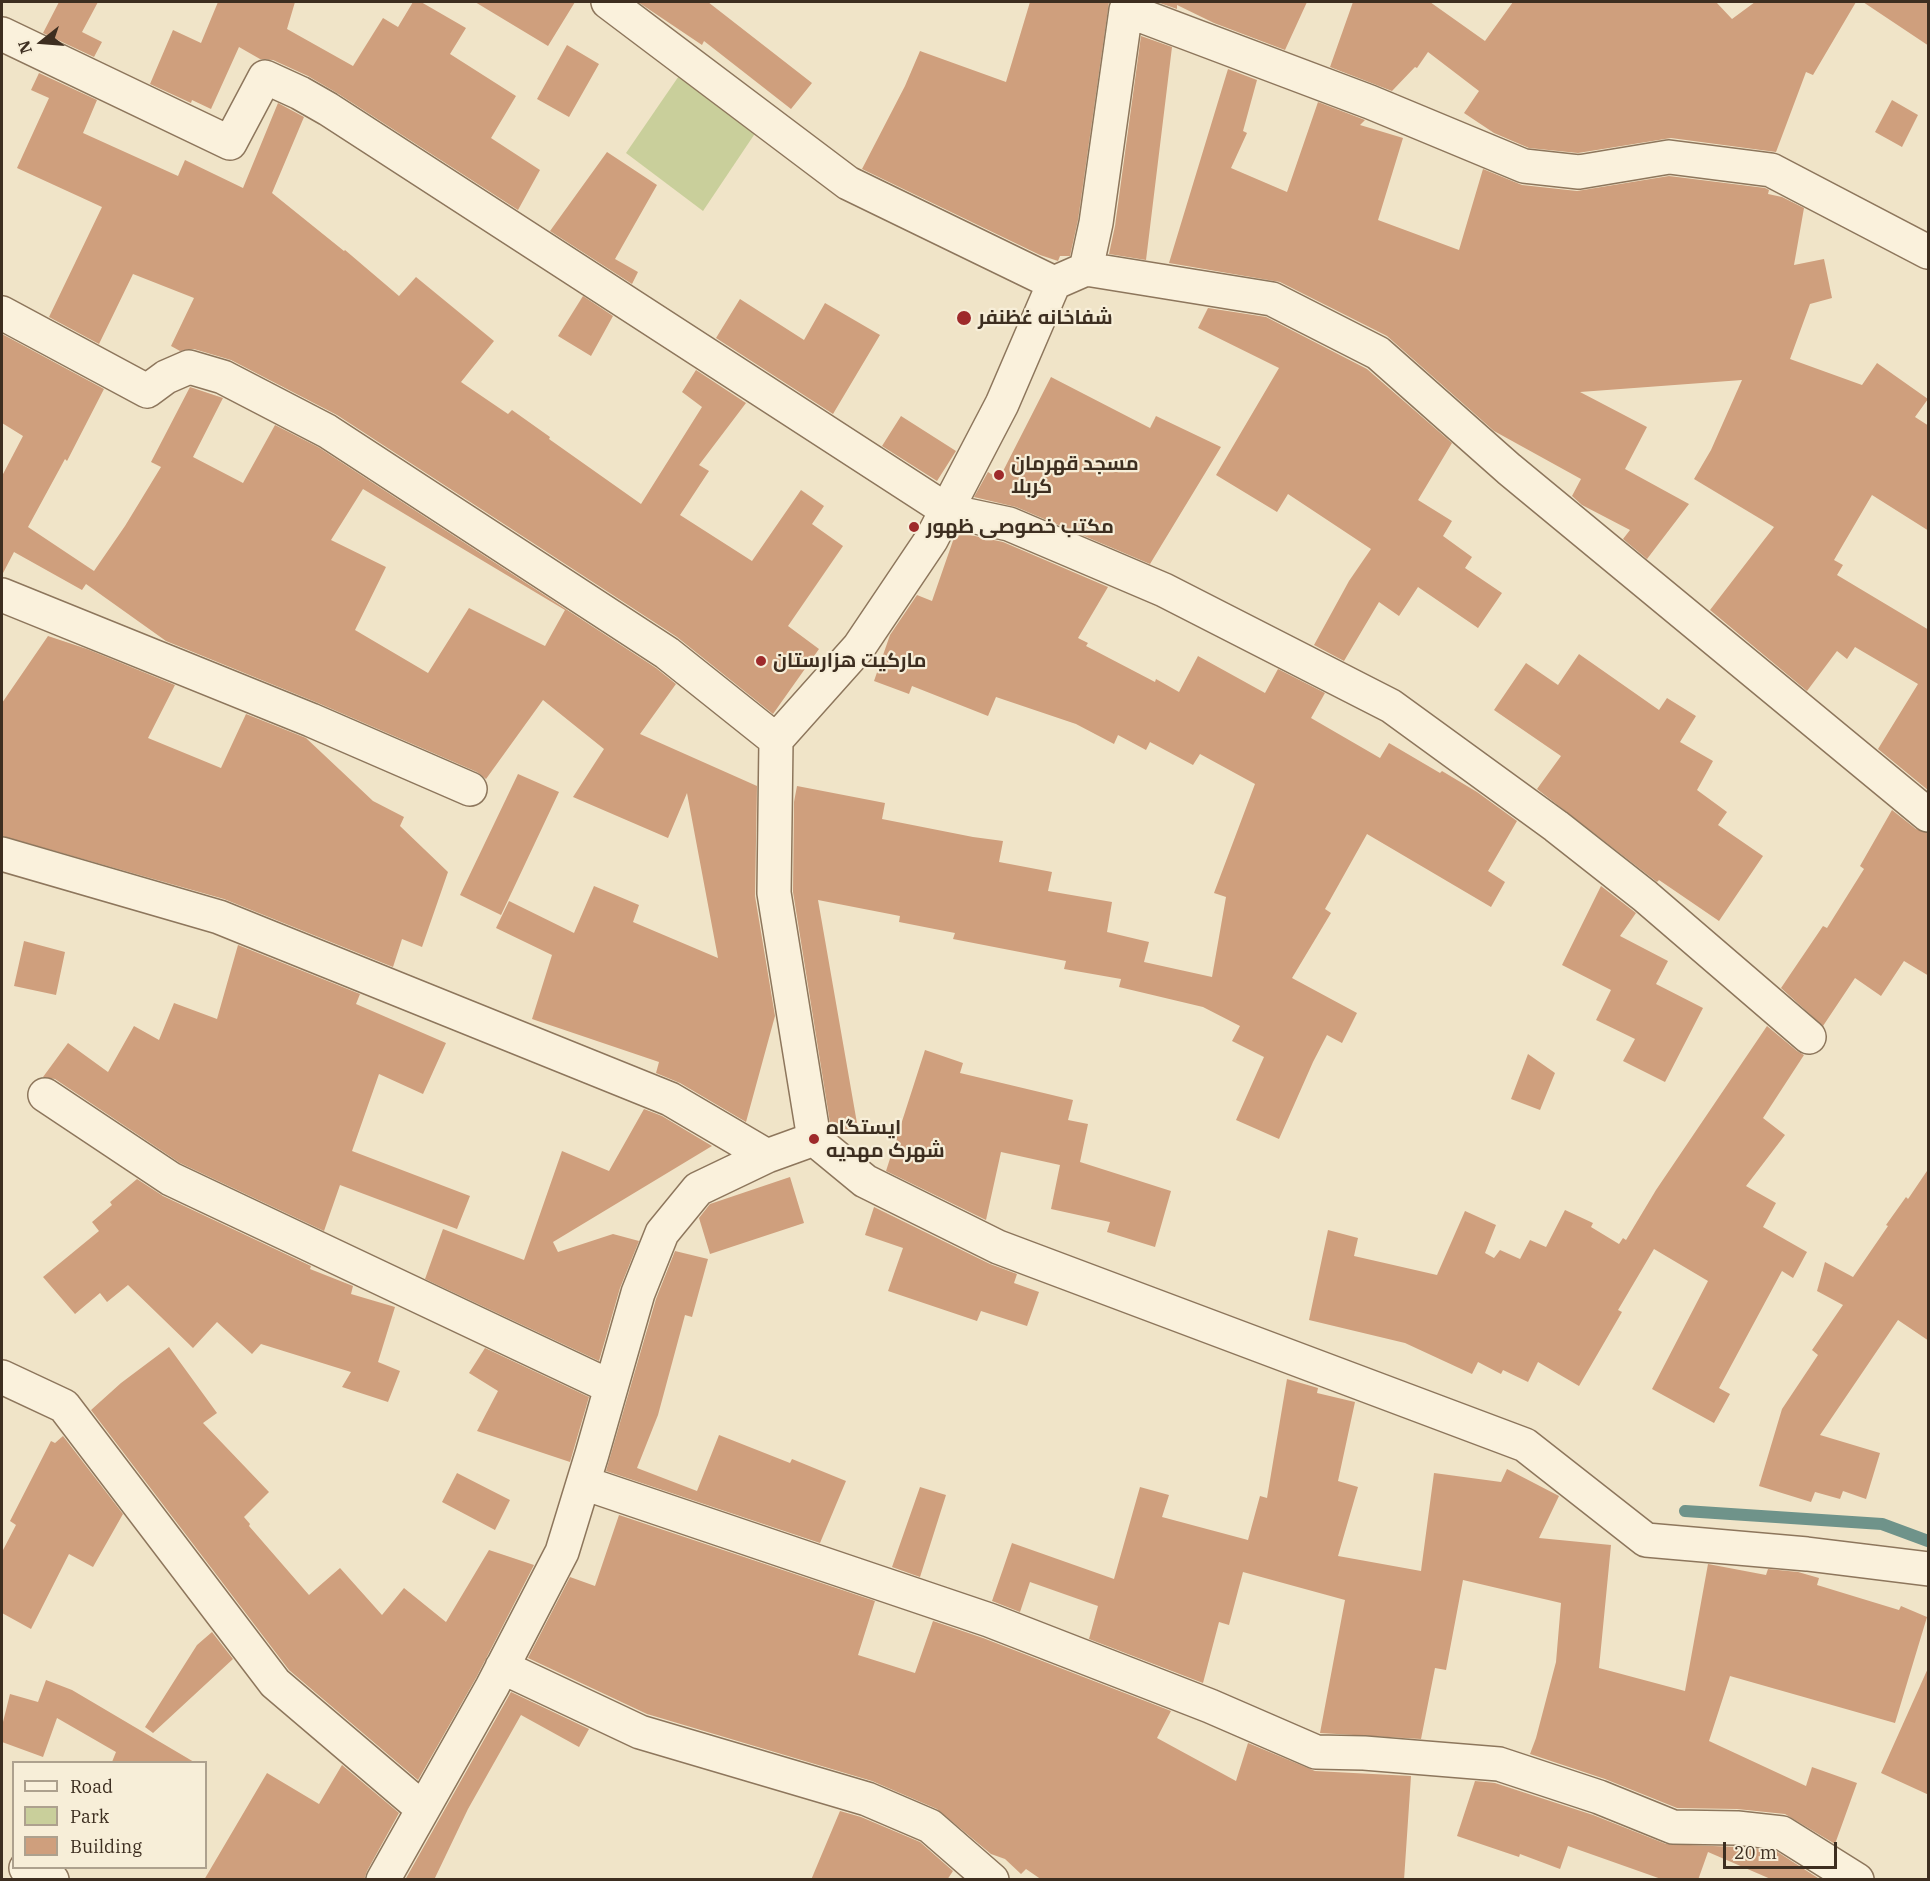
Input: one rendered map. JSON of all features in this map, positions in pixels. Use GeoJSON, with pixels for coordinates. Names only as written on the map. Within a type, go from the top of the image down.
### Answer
{"type":"FeatureCollection","features":[{"type":"Feature","properties":{"kind":"street"},"geometry":{"type":"LineString","coordinates":[[608,2],[848,183],[1054,283]]}},
{"type":"Feature","properties":{"kind":"street"},"geometry":{"type":"LineString","coordinates":[[1086,269],[1098,213],[1127,6],[1524,166],[1579,172],[1669,157],[1771,170],[1929,252]]}},
{"type":"Feature","properties":{"kind":"street"},"geometry":{"type":"LineString","coordinates":[[2,34],[29,49],[230,143],[265,77],[300,93],[948,511],[1009,524],[1164,590],[1391,706],[1556,826],[1645,896],[1809,1037]]}},
{"type":"Feature","properties":{"kind":"street"},"geometry":{"type":"LineString","coordinates":[[1929,814],[1509,469],[1378,353],[1272,299],[1086,269],[1054,283],[1002,404],[931,540],[859,647],[776,740],[774,893],[814,1139],[865,1181],[998,1247],[1525,1445],[1646,1540],[1807,1554],[1929,1569]]}},
{"type":"Feature","properties":{"kind":"street"},"geometry":{"type":"LineString","coordinates":[[2,313],[147,391],[166,377],[189,367],[224,377],[327,431],[667,653],[776,740]]}},
{"type":"Feature","properties":{"kind":"street"},"geometry":{"type":"LineString","coordinates":[[2,595],[311,720],[470,789]]}},
{"type":"Feature","properties":{"kind":"street"},"geometry":{"type":"LineString","coordinates":[[2,854],[219,917],[670,1099],[767,1156]]}},
{"type":"Feature","properties":{"kind":"street"},"geometry":{"type":"LineString","coordinates":[[45,1095],[171,1179],[611,1387]]}},
{"type":"Feature","properties":{"kind":"street"},"geometry":{"type":"LineString","coordinates":[[383,1880],[502,1667],[562,1551],[584,1483],[638,1293],[663,1233],[698,1189],[767,1156],[814,1139]]}},
{"type":"Feature","properties":{"kind":"street"},"geometry":{"type":"LineString","coordinates":[[2,1377],[64,1406],[275,1683],[423,1809]]}},
{"type":"Feature","properties":{"kind":"street"},"geometry":{"type":"LineString","coordinates":[[584,1483],[990,1620],[1210,1706],[1316,1752],[1364,1753],[1499,1764],[1599,1797],[1673,1827],[1737,1828],[1782,1833],[1857,1880]]}},
{"type":"Feature","properties":{"kind":"street"},"geometry":{"type":"LineString","coordinates":[[502,1667],[640,1732],[877,1803],[930,1826],[992,1880]]}},
{"type":"Feature","properties":{"kind":"street"},"geometry":{"type":"LineString","coordinates":[[28,1869],[52,1880]]}},
{"type":"Feature","properties":{"kind":"green space"},"geometry":{"type":"Polygon","coordinates":[[[683,70],[760,126],[703,211],[626,153],[683,70]]]}},
{"type":"Feature","properties":{"kind":"building"},"geometry":{"type":"Polygon","coordinates":[[[59,2],[98,2],[82,32],[102,42],[94,57],[43,33],[59,2]]]}},
{"type":"Feature","properties":{"kind":"building"},"geometry":{"type":"Polygon","coordinates":[[[218,2],[295,2],[287,29],[353,66],[383,18],[398,27],[413,2],[421,2],[466,28],[450,54],[516,96],[491,138],[540,170],[518,210],[308,76],[273,60],[260,59],[239,47],[211,109],[192,100],[191,103],[150,84],[173,30],[201,43],[218,2]]]}},
{"type":"Feature","properties":{"kind":"building"},"geometry":{"type":"Polygon","coordinates":[[[475,2],[575,2],[548,46],[475,2]]]}},
{"type":"Feature","properties":{"kind":"building"},"geometry":{"type":"Polygon","coordinates":[[[638,2],[708,2],[812,83],[791,109],[704,41],[702,45],[638,2]]]}},
{"type":"Feature","properties":{"kind":"building"},"geometry":{"type":"Polygon","coordinates":[[[1030,2],[1109,2],[1078,220],[1070,256],[1060,256],[1058,261],[1040,255],[862,169],[905,86],[920,51],[1006,82],[1030,2]]]}},
{"type":"Feature","properties":{"kind":"building"},"geometry":{"type":"Polygon","coordinates":[[[1157,2],[1307,2],[1285,50],[1214,23],[1177,5],[1177,9],[1157,2]]]}},
{"type":"Feature","properties":{"kind":"building"},"geometry":{"type":"Polygon","coordinates":[[[1353,2],[1430,2],[1485,41],[1513,2],[1716,2],[1732,19],[1755,2],[1856,2],[1813,75],[1806,72],[1776,152],[1671,138],[1578,153],[1529,148],[1494,133],[1464,113],[1479,91],[1428,52],[1417,68],[1415,67],[1392,91],[1330,67],[1353,2]]]}},
{"type":"Feature","properties":{"kind":"building"},"geometry":{"type":"Polygon","coordinates":[[[1863,2],[1929,2],[1929,46],[1863,2]]]}},
{"type":"Feature","properties":{"kind":"building"},"geometry":{"type":"Polygon","coordinates":[[[1141,36],[1172,47],[1146,260],[1109,254],[1115,226],[1141,36]]]}},
{"type":"Feature","properties":{"kind":"building"},"geometry":{"type":"Polygon","coordinates":[[[567,45],[599,64],[569,117],[537,99],[567,45]]]}},
{"type":"Feature","properties":{"kind":"building"},"geometry":{"type":"Polygon","coordinates":[[[1228,69],[1257,80],[1243,131],[1247,133],[1231,168],[1287,192],[1318,102],[1365,120],[1360,125],[1403,138],[1378,220],[1459,250],[1483,169],[1522,185],[1577,191],[1669,176],[1765,188],[1769,190],[1768,194],[1782,197],[1804,208],[1794,265],[1824,259],[1832,298],[1810,304],[1790,359],[1862,385],[1877,363],[1928,399],[1915,417],[1929,426],[1929,531],[1872,495],[1834,560],[1843,565],[1837,575],[1929,630],[1929,791],[1878,749],[1918,684],[1855,647],[1847,659],[1837,651],[1807,691],[1710,610],[1774,527],[1694,479],[1711,450],[1742,380],[1580,392],[1647,427],[1625,469],[1689,504],[1647,559],[1623,539],[1630,530],[1582,505],[1572,496],[1581,479],[1494,431],[1387,336],[1280,282],[1169,263],[1228,69]]]}},
{"type":"Feature","properties":{"kind":"building"},"geometry":{"type":"Polygon","coordinates":[[[39,73],[97,100],[83,133],[178,176],[185,160],[243,188],[278,103],[304,117],[272,193],[399,296],[416,277],[494,341],[461,382],[508,414],[512,410],[641,504],[702,407],[682,392],[696,370],[746,403],[699,465],[709,471],[680,515],[752,561],[801,490],[824,506],[812,524],[843,546],[788,626],[819,649],[773,714],[677,637],[337,415],[231,360],[194,349],[180,351],[171,346],[194,298],[133,274],[99,344],[49,317],[102,207],[17,168],[49,98],[31,90],[39,73]]]}},
{"type":"Feature","properties":{"kind":"building"},"geometry":{"type":"Polygon","coordinates":[[[1892,100],[1918,115],[1902,147],[1875,132],[1892,100]]]}},
{"type":"Feature","properties":{"kind":"building"},"geometry":{"type":"Polygon","coordinates":[[[607,152],[657,185],[615,259],[638,272],[632,284],[550,231],[607,152]]]}},
{"type":"Feature","properties":{"kind":"building"},"geometry":{"type":"Polygon","coordinates":[[[583,296],[613,316],[591,356],[558,336],[583,296]]]}},
{"type":"Feature","properties":{"kind":"building"},"geometry":{"type":"Polygon","coordinates":[[[740,299],[804,340],[825,303],[880,335],[833,414],[716,338],[740,299]]]}},
{"type":"Feature","properties":{"kind":"building"},"geometry":{"type":"Polygon","coordinates":[[[1208,308],[1266,317],[1367,369],[1452,443],[1418,500],[1452,521],[1443,536],[1472,557],[1465,568],[1502,593],[1478,628],[1418,587],[1399,616],[1379,602],[1344,661],[1314,645],[1349,581],[1371,549],[1288,494],[1277,512],[1216,475],[1279,368],[1198,328],[1208,308]]]}},
{"type":"Feature","properties":{"kind":"building"},"geometry":{"type":"Polygon","coordinates":[[[2,334],[104,389],[67,461],[65,459],[28,527],[94,571],[161,467],[151,462],[190,387],[223,398],[193,457],[243,483],[275,425],[318,447],[656,668],[676,684],[640,734],[757,786],[755,896],[775,1016],[746,1122],[680,1083],[656,1073],[659,1062],[532,1019],[552,955],[496,928],[509,901],[574,933],[594,886],[639,905],[633,922],[718,958],[687,793],[668,838],[573,797],[604,749],[543,700],[486,779],[477,772],[318,703],[166,641],[86,584],[82,590],[14,552],[2,575],[2,476],[23,436],[2,423],[2,334]],[[363,489],[331,540],[386,567],[355,630],[428,673],[469,608],[545,646],[565,610],[363,489]]]}},
{"type":"Feature","properties":{"kind":"building"},"geometry":{"type":"Polygon","coordinates":[[[1051,377],[1150,428],[1156,416],[1221,447],[1150,564],[1016,507],[974,497],[988,472],[999,479],[1051,377]]]}},
{"type":"Feature","properties":{"kind":"building"},"geometry":{"type":"Polygon","coordinates":[[[901,416],[956,451],[937,481],[882,446],[901,416]]]}},
{"type":"Feature","properties":{"kind":"building"},"geometry":{"type":"Polygon","coordinates":[[[956,532],[1003,542],[1108,587],[1078,638],[1088,643],[1086,646],[1155,682],[1156,679],[1179,692],[1198,656],[1265,693],[1278,669],[1325,693],[1311,718],[1380,758],[1389,743],[1477,792],[1517,821],[1488,871],[1505,882],[1491,907],[1367,834],[1325,909],[1331,913],[1292,978],[1357,1013],[1342,1043],[1327,1035],[1279,1139],[1236,1120],[1264,1057],[1232,1041],[1240,1026],[1203,1007],[1119,987],[1121,979],[1064,969],[1066,961],[953,939],[955,933],[899,922],[900,916],[818,900],[858,1129],[836,1133],[831,1129],[793,892],[794,802],[797,786],[885,803],[882,819],[1003,841],[999,862],[1052,872],[1048,891],[1112,902],[1107,932],[1149,942],[1144,962],[1212,977],[1226,897],[1214,893],[1255,784],[1200,754],[1193,765],[1150,742],[1146,750],[1118,735],[1114,744],[1076,724],[996,697],[988,716],[912,686],[909,694],[874,681],[890,635],[917,595],[932,601],[956,532]]]}},
{"type":"Feature","properties":{"kind":"building"},"geometry":{"type":"Polygon","coordinates":[[[48,636],[87,649],[175,685],[148,738],[221,768],[246,714],[306,738],[373,801],[404,817],[400,826],[448,872],[422,947],[402,939],[393,967],[224,899],[2,836],[2,703],[48,636]]]}},
{"type":"Feature","properties":{"kind":"building"},"geometry":{"type":"Polygon","coordinates":[[[1579,654],[1659,710],[1667,698],[1696,716],[1680,742],[1713,761],[1697,790],[1727,812],[1718,825],[1763,856],[1719,921],[1659,880],[1657,882],[1537,789],[1561,756],[1494,710],[1526,663],[1558,685],[1579,654]]]}},
{"type":"Feature","properties":{"kind":"building"},"geometry":{"type":"Polygon","coordinates":[[[518,774],[559,792],[501,915],[460,895],[518,774]]]}},
{"type":"Feature","properties":{"kind":"building"},"geometry":{"type":"Polygon","coordinates":[[[1892,810],[1916,829],[1929,833],[1929,976],[1904,961],[1881,996],[1855,978],[1823,1026],[1781,988],[1823,926],[1827,928],[1864,869],[1860,866],[1892,810]]]}},
{"type":"Feature","properties":{"kind":"building"},"geometry":{"type":"Polygon","coordinates":[[[1601,886],[1636,913],[1620,936],[1668,961],[1656,984],[1703,1008],[1665,1082],[1623,1061],[1635,1039],[1596,1020],[1611,990],[1562,965],[1601,886]]]}},
{"type":"Feature","properties":{"kind":"building"},"geometry":{"type":"Polygon","coordinates":[[[24,941],[65,952],[56,995],[14,986],[24,941]]]}},
{"type":"Feature","properties":{"kind":"building"},"geometry":{"type":"Polygon","coordinates":[[[238,945],[360,994],[356,1004],[446,1043],[423,1094],[379,1074],[352,1151],[470,1196],[457,1229],[340,1185],[324,1231],[180,1163],[55,1079],[43,1077],[68,1043],[108,1072],[134,1026],[159,1040],[174,1003],[217,1019],[238,945]]]}},
{"type":"Feature","properties":{"kind":"building"},"geometry":{"type":"Polygon","coordinates":[[[1767,1026],[1804,1055],[1763,1118],[1785,1135],[1746,1186],[1776,1203],[1763,1227],[1807,1252],[1793,1278],[1782,1271],[1719,1388],[1730,1394],[1714,1423],[1652,1389],[1708,1281],[1654,1249],[1618,1310],[1622,1312],[1579,1386],[1538,1362],[1528,1382],[1503,1370],[1501,1374],[1478,1362],[1472,1374],[1405,1343],[1309,1320],[1328,1230],[1358,1238],[1354,1256],[1437,1275],[1465,1211],[1496,1225],[1485,1253],[1494,1258],[1500,1250],[1520,1259],[1530,1240],[1546,1247],[1565,1210],[1593,1223],[1591,1227],[1619,1244],[1623,1238],[1626,1240],[1656,1190],[1767,1026]]]}},
{"type":"Feature","properties":{"kind":"building"},"geometry":{"type":"Polygon","coordinates":[[[925,1050],[963,1063],[960,1073],[1073,1100],[1068,1120],[1088,1124],[1080,1162],[1171,1191],[1155,1247],[1107,1232],[1110,1222],[1051,1209],[1060,1165],[1001,1152],[986,1220],[886,1171],[925,1050]]]}},
{"type":"Feature","properties":{"kind":"building"},"geometry":{"type":"Polygon","coordinates":[[[1528,1054],[1555,1073],[1540,1110],[1511,1099],[1528,1054]]]}},
{"type":"Feature","properties":{"kind":"building"},"geometry":{"type":"Polygon","coordinates":[[[644,1109],[662,1116],[712,1146],[553,1242],[558,1252],[613,1234],[639,1241],[620,1288],[599,1361],[425,1279],[443,1229],[524,1260],[562,1151],[609,1171],[644,1109]]]}},
{"type":"Feature","properties":{"kind":"building"},"geometry":{"type":"Polygon","coordinates":[[[1929,1168],[1929,1341],[1898,1320],[1820,1435],[1880,1453],[1866,1499],[1843,1491],[1840,1499],[1815,1492],[1811,1502],[1759,1486],[1782,1409],[1818,1355],[1812,1350],[1843,1305],[1817,1291],[1825,1262],[1853,1277],[1888,1226],[1886,1225],[1906,1197],[1908,1199],[1929,1168]]]}},
{"type":"Feature","properties":{"kind":"building"},"geometry":{"type":"Polygon","coordinates":[[[790,1177],[804,1223],[710,1254],[699,1218],[710,1204],[790,1177]]]}},
{"type":"Feature","properties":{"kind":"building"},"geometry":{"type":"Polygon","coordinates":[[[137,1179],[163,1196],[311,1266],[310,1269],[353,1286],[351,1294],[395,1307],[378,1362],[400,1371],[388,1402],[342,1387],[351,1372],[261,1344],[252,1354],[217,1322],[193,1348],[128,1285],[107,1302],[100,1293],[75,1314],[43,1277],[99,1231],[92,1222],[112,1205],[110,1202],[137,1179]]]}},
{"type":"Feature","properties":{"kind":"building"},"geometry":{"type":"Polygon","coordinates":[[[874,1207],[990,1264],[1017,1274],[1014,1283],[1039,1292],[1027,1326],[981,1311],[977,1321],[888,1291],[903,1248],[865,1235],[874,1207]]]}},
{"type":"Feature","properties":{"kind":"building"},"geometry":{"type":"Polygon","coordinates":[[[675,1251],[708,1259],[692,1317],[685,1315],[658,1415],[637,1468],[697,1491],[719,1435],[790,1463],[792,1459],[846,1481],[820,1543],[606,1471],[656,1299],[675,1251]]]}},
{"type":"Feature","properties":{"kind":"building"},"geometry":{"type":"Polygon","coordinates":[[[169,1347],[217,1413],[203,1423],[269,1492],[244,1517],[250,1524],[249,1526],[309,1595],[340,1568],[382,1615],[404,1588],[446,1622],[489,1550],[534,1565],[476,1678],[418,1780],[289,1670],[91,1410],[121,1383],[169,1347]]]}},
{"type":"Feature","properties":{"kind":"building"},"geometry":{"type":"Polygon","coordinates":[[[485,1348],[589,1397],[570,1462],[477,1431],[498,1391],[469,1373],[485,1348]]]}},
{"type":"Feature","properties":{"kind":"building"},"geometry":{"type":"Polygon","coordinates":[[[1287,1379],[1318,1388],[1317,1393],[1355,1402],[1338,1481],[1358,1487],[1338,1556],[1421,1571],[1434,1473],[1501,1482],[1507,1469],[1559,1496],[1539,1538],[1611,1545],[1599,1668],[1685,1691],[1708,1564],[1766,1575],[1768,1569],[1798,1572],[1819,1578],[1817,1585],[1899,1610],[1901,1606],[1927,1617],[1895,1723],[1730,1676],[1709,1741],[1806,1786],[1812,1767],[1857,1783],[1835,1844],[1785,1814],[1737,1809],[1677,1808],[1605,1779],[1530,1754],[1556,1662],[1561,1603],[1463,1580],[1446,1670],[1435,1668],[1421,1739],[1320,1733],[1345,1600],[1243,1572],[1229,1625],[1219,1622],[1203,1683],[1089,1639],[1098,1606],[1030,1582],[1020,1612],[992,1601],[1012,1543],[1114,1579],[1140,1487],[1169,1495],[1162,1517],[1248,1540],[1260,1496],[1267,1498],[1287,1379]]]}},
{"type":"Feature","properties":{"kind":"building"},"geometry":{"type":"Polygon","coordinates":[[[63,1436],[123,1514],[93,1567],[69,1554],[31,1629],[2,1613],[2,1552],[16,1525],[10,1521],[51,1441],[55,1443],[63,1436]]]}},
{"type":"Feature","properties":{"kind":"building"},"geometry":{"type":"Polygon","coordinates":[[[457,1473],[510,1500],[495,1530],[442,1502],[457,1473]]]}},
{"type":"Feature","properties":{"kind":"building"},"geometry":{"type":"Polygon","coordinates":[[[920,1487],[946,1495],[920,1577],[892,1567],[920,1487]]]}},
{"type":"Feature","properties":{"kind":"building"},"geometry":{"type":"Polygon","coordinates":[[[619,1515],[875,1601],[858,1655],[915,1673],[933,1621],[1171,1711],[1157,1738],[1236,1781],[1248,1743],[1315,1771],[1411,1776],[1404,1880],[1042,1880],[1026,1869],[1021,1874],[1005,1859],[991,1854],[937,1809],[872,1781],[647,1714],[528,1658],[570,1577],[595,1586],[619,1515]]]}},
{"type":"Feature","properties":{"kind":"building"},"geometry":{"type":"Polygon","coordinates":[[[212,1632],[233,1659],[153,1733],[145,1727],[197,1645],[212,1632]]]}},
{"type":"Feature","properties":{"kind":"building"},"geometry":{"type":"Polygon","coordinates":[[[1929,1666],[1929,1795],[1881,1773],[1929,1666]]]}},
{"type":"Feature","properties":{"kind":"building"},"geometry":{"type":"Polygon","coordinates":[[[46,1680],[72,1690],[192,1761],[112,1761],[116,1752],[57,1718],[43,1757],[2,1742],[2,1726],[10,1694],[38,1702],[46,1680]]]}},
{"type":"Feature","properties":{"kind":"building"},"geometry":{"type":"Polygon","coordinates":[[[511,1692],[589,1729],[579,1747],[521,1715],[468,1809],[434,1880],[405,1880],[511,1692]]]}},
{"type":"Feature","properties":{"kind":"building"},"geometry":{"type":"Polygon","coordinates":[[[342,1765],[399,1813],[364,1880],[204,1880],[267,1773],[319,1804],[342,1765]]]}},
{"type":"Feature","properties":{"kind":"building"},"geometry":{"type":"Polygon","coordinates":[[[1475,1781],[1495,1783],[1593,1815],[1666,1844],[1776,1851],[1821,1880],[1773,1880],[1708,1852],[1698,1880],[1664,1880],[1568,1846],[1560,1869],[1520,1854],[1519,1857],[1457,1836],[1475,1781]]]}},
{"type":"Feature","properties":{"kind":"building"},"geometry":{"type":"Polygon","coordinates":[[[840,1811],[861,1817],[920,1842],[953,1871],[947,1880],[811,1880],[840,1811]]]}},
{"type":"Feature","properties":{"kind":"waterway"},"geometry":{"type":"LineString","coordinates":[[1685,1511],[1882,1524],[1928,1541]]}},
{"type":"Feature","properties":{"kind":"place","name":"شفاخانه غظنفر"},"geometry":{"type":"Point","coordinates":[964,318]}},
{"type":"Feature","properties":{"kind":"place","name":"مسجد قهرمان کربلا"},"geometry":{"type":"Point","coordinates":[999,475]}},
{"type":"Feature","properties":{"kind":"place","name":"مکتب خصوصی ظهور"},"geometry":{"type":"Point","coordinates":[914,527]}},
{"type":"Feature","properties":{"kind":"place","name":"مارکیت هزارستان"},"geometry":{"type":"Point","coordinates":[761,661]}},
{"type":"Feature","properties":{"kind":"place","name":"ایستگاه شهرک مهدیه"},"geometry":{"type":"Point","coordinates":[814,1139]}}]}
